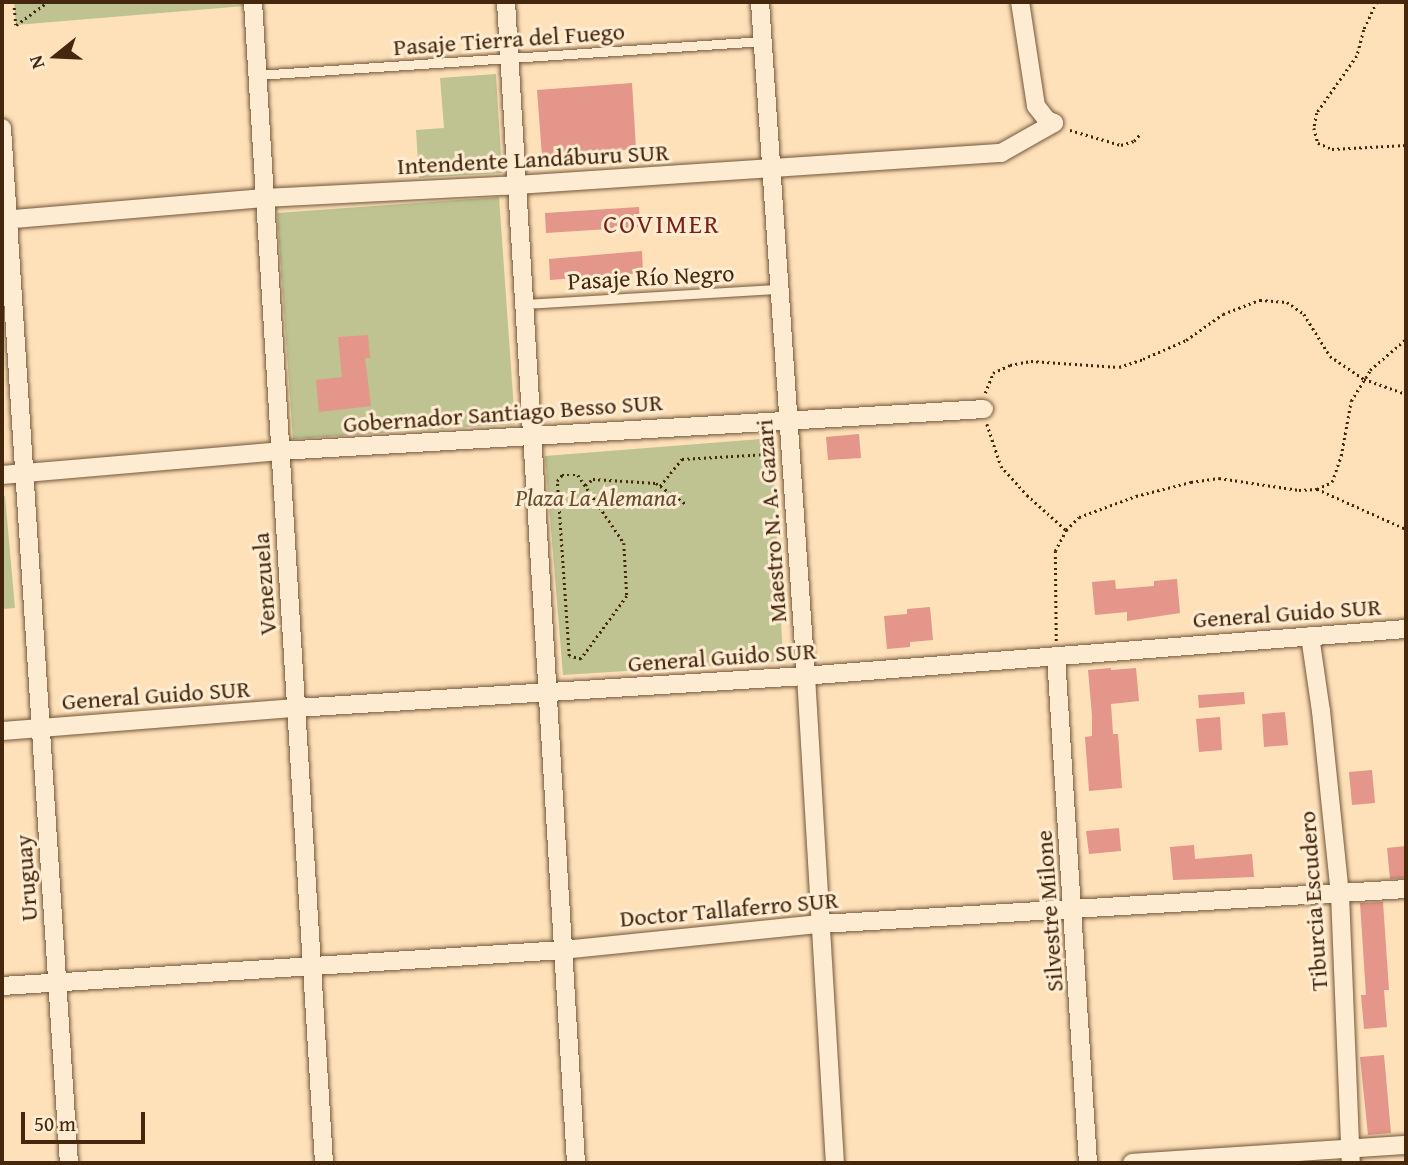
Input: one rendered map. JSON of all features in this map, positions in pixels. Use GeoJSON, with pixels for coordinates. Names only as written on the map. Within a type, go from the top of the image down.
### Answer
{"type":"FeatureCollection","features":[{"type":"Feature","properties":{"kind":"street","name":"Venezuela"},"geometry":{"type":"LineString","coordinates":[[253,2],[324,1163]]}},
{"type":"Feature","properties":{"kind":"street"},"geometry":{"type":"LineString","coordinates":[[506,2],[576,1163]]}},
{"type":"Feature","properties":{"kind":"street","name":"Maestro N. A. Gazari"},"geometry":{"type":"LineString","coordinates":[[761,2],[835,1163]]}},
{"type":"Feature","properties":{"kind":"street"},"geometry":{"type":"LineString","coordinates":[[1020,2],[1036,106],[1054,123]]}},
{"type":"Feature","properties":{"kind":"street","name":"Intendente Landáburu SUR"},"geometry":{"type":"LineString","coordinates":[[5,220],[264,198],[772,170],[1001,153],[1054,123]]}},
{"type":"Feature","properties":{"kind":"street","name":"Uruguay"},"geometry":{"type":"LineString","coordinates":[[2,128],[5,220],[25,473],[69,1163]]}},
{"type":"Feature","properties":{"kind":"street","name":"Gobernador Santiago Besso SUR"},"geometry":{"type":"LineString","coordinates":[[2,475],[280,451],[985,409]]}},
{"type":"Feature","properties":{"kind":"street","name":"General Guido SUR"},"geometry":{"type":"LineString","coordinates":[[2,731],[296,708],[806,676],[1406,629]]}},
{"type":"Feature","properties":{"kind":"street","name":"Tiburcia Escudero"},"geometry":{"type":"LineString","coordinates":[[1310,636],[1321,711],[1340,894],[1351,1155]]}},
{"type":"Feature","properties":{"kind":"street","name":"Silvestre Milone"},"geometry":{"type":"LineString","coordinates":[[1056,656],[1088,1163]]}},
{"type":"Feature","properties":{"kind":"street","name":"Doctor Tallaferro SUR"},"geometry":{"type":"LineString","coordinates":[[2,986],[563,950],[821,924],[1406,889]]}},
{"type":"Feature","properties":{"kind":"street"},"geometry":{"type":"LineString","coordinates":[[1132,1163],[1351,1155],[1406,1145]]}},
{"type":"Feature","properties":{"kind":"lane","name":"Pasaje Tierra del Fuego"},"geometry":{"type":"LineString","coordinates":[[257,75],[764,41]]}},
{"type":"Feature","properties":{"kind":"lane","name":"Pasaje Río Negro"},"geometry":{"type":"LineString","coordinates":[[524,304],[780,289]]}},
{"type":"Feature","properties":{"kind":"path"},"geometry":{"type":"LineString","coordinates":[[14,2],[16,25],[48,2]]}},
{"type":"Feature","properties":{"kind":"path"},"geometry":{"type":"LineString","coordinates":[[1377,2],[1364,30],[1357,55],[1317,113],[1314,128],[1318,143],[1332,149],[1406,145]]}},
{"type":"Feature","properties":{"kind":"path"},"geometry":{"type":"LineString","coordinates":[[1054,123],[1121,145],[1134,141],[1141,133]]}},
{"type":"Feature","properties":{"kind":"path"},"geometry":{"type":"LineString","coordinates":[[1066,530],[1027,495],[1001,466],[988,430],[983,399],[993,373],[1010,365],[1031,361],[1119,367],[1186,340],[1223,314],[1260,300],[1287,302],[1304,314],[1330,356],[1364,379],[1406,394]]}},
{"type":"Feature","properties":{"kind":"path"},"geometry":{"type":"LineString","coordinates":[[1317,489],[1332,482],[1341,456],[1351,401],[1364,379],[1370,370],[1406,339]]}},
{"type":"Feature","properties":{"kind":"path"},"geometry":{"type":"LineString","coordinates":[[660,486],[682,459],[765,454]]}},
{"type":"Feature","properties":{"kind":"path"},"geometry":{"type":"LineString","coordinates":[[562,475],[578,475],[585,485],[624,543],[627,596],[581,659],[569,656],[557,481],[562,475]]}},
{"type":"Feature","properties":{"kind":"path"},"geometry":{"type":"LineString","coordinates":[[1056,656],[1055,551],[1066,530],[1079,517],[1136,496],[1219,478],[1317,489],[1406,529]]}},
{"type":"Feature","properties":{"kind":"path"},"geometry":{"type":"LineString","coordinates":[[585,485],[593,479],[656,483],[687,505]]}},
{"type":"Feature","properties":{"kind":"green space"},"geometry":{"type":"Polygon","coordinates":[[[14,2],[244,2],[245,6],[16,25],[14,2]]]}},
{"type":"Feature","properties":{"kind":"green space"},"geometry":{"type":"Polygon","coordinates":[[[496,74],[502,173],[419,178],[416,130],[444,128],[440,78],[496,74]]]}},
{"type":"Feature","properties":{"kind":"green space"},"geometry":{"type":"Polygon","coordinates":[[[499,197],[515,424],[293,439],[277,213],[499,197]]]}},
{"type":"Feature","properties":{"kind":"green space","name":"Plaza La Alemana"},"geometry":{"type":"Polygon","coordinates":[[[772,438],[783,661],[563,675],[545,456],[772,438]]]}},
{"type":"Feature","properties":{"kind":"green space"},"geometry":{"type":"Polygon","coordinates":[[[5,496],[15,608],[2,609],[2,497],[5,496]]]}},
{"type":"Feature","properties":{"kind":"building"},"geometry":{"type":"Polygon","coordinates":[[[632,83],[636,149],[542,156],[537,90],[632,83]]]}},
{"type":"Feature","properties":{"kind":"building"},"geometry":{"type":"Polygon","coordinates":[[[639,207],[640,227],[546,233],[545,213],[639,207]]]}},
{"type":"Feature","properties":{"kind":"building"},"geometry":{"type":"Polygon","coordinates":[[[642,251],[643,273],[550,280],[549,259],[642,251]]]}},
{"type":"Feature","properties":{"kind":"building"},"geometry":{"type":"Polygon","coordinates":[[[368,335],[370,358],[365,358],[371,406],[319,412],[316,380],[342,377],[338,337],[368,335]]]}},
{"type":"Feature","properties":{"kind":"building"},"geometry":{"type":"Polygon","coordinates":[[[859,434],[861,458],[828,460],[826,437],[859,434]]]}},
{"type":"Feature","properties":{"kind":"building"},"geometry":{"type":"Polygon","coordinates":[[[1177,579],[1180,613],[1127,621],[1127,612],[1095,615],[1092,582],[1115,580],[1116,589],[1154,586],[1154,581],[1177,579]]]}},
{"type":"Feature","properties":{"kind":"building"},"geometry":{"type":"Polygon","coordinates":[[[930,607],[933,640],[910,642],[910,647],[887,649],[884,616],[907,614],[907,609],[930,607]]]}},
{"type":"Feature","properties":{"kind":"building"},"geometry":{"type":"Polygon","coordinates":[[[1136,668],[1139,701],[1111,704],[1113,734],[1118,734],[1122,788],[1089,791],[1085,737],[1092,736],[1092,716],[1088,670],[1136,668]]]}},
{"type":"Feature","properties":{"kind":"building"},"geometry":{"type":"Polygon","coordinates":[[[1244,692],[1245,704],[1199,708],[1198,695],[1244,692]]]}},
{"type":"Feature","properties":{"kind":"building"},"geometry":{"type":"Polygon","coordinates":[[[1285,712],[1288,745],[1264,747],[1262,714],[1285,712]]]}},
{"type":"Feature","properties":{"kind":"building"},"geometry":{"type":"Polygon","coordinates":[[[1220,717],[1222,750],[1199,752],[1196,719],[1220,717]]]}},
{"type":"Feature","properties":{"kind":"building"},"geometry":{"type":"Polygon","coordinates":[[[1372,770],[1375,803],[1352,805],[1349,772],[1372,770]]]}},
{"type":"Feature","properties":{"kind":"building"},"geometry":{"type":"Polygon","coordinates":[[[1119,828],[1121,851],[1089,854],[1086,831],[1119,828]]]}},
{"type":"Feature","properties":{"kind":"building"},"geometry":{"type":"Polygon","coordinates":[[[1194,845],[1195,859],[1252,854],[1254,877],[1173,880],[1170,847],[1194,845]]]}},
{"type":"Feature","properties":{"kind":"building"},"geometry":{"type":"Polygon","coordinates":[[[1406,846],[1406,878],[1390,879],[1387,848],[1406,846]]]}},
{"type":"Feature","properties":{"kind":"building"},"geometry":{"type":"Polygon","coordinates":[[[1383,902],[1389,990],[1384,990],[1387,1027],[1364,1029],[1361,995],[1366,995],[1360,903],[1383,902]]]}},
{"type":"Feature","properties":{"kind":"building"},"geometry":{"type":"Polygon","coordinates":[[[1384,1055],[1391,1133],[1368,1135],[1360,1057],[1384,1055]]]}},
{"type":"Feature","properties":{"kind":"district","name":"COVIMER"},"geometry":{"type":"Point","coordinates":[662,224]}}]}
